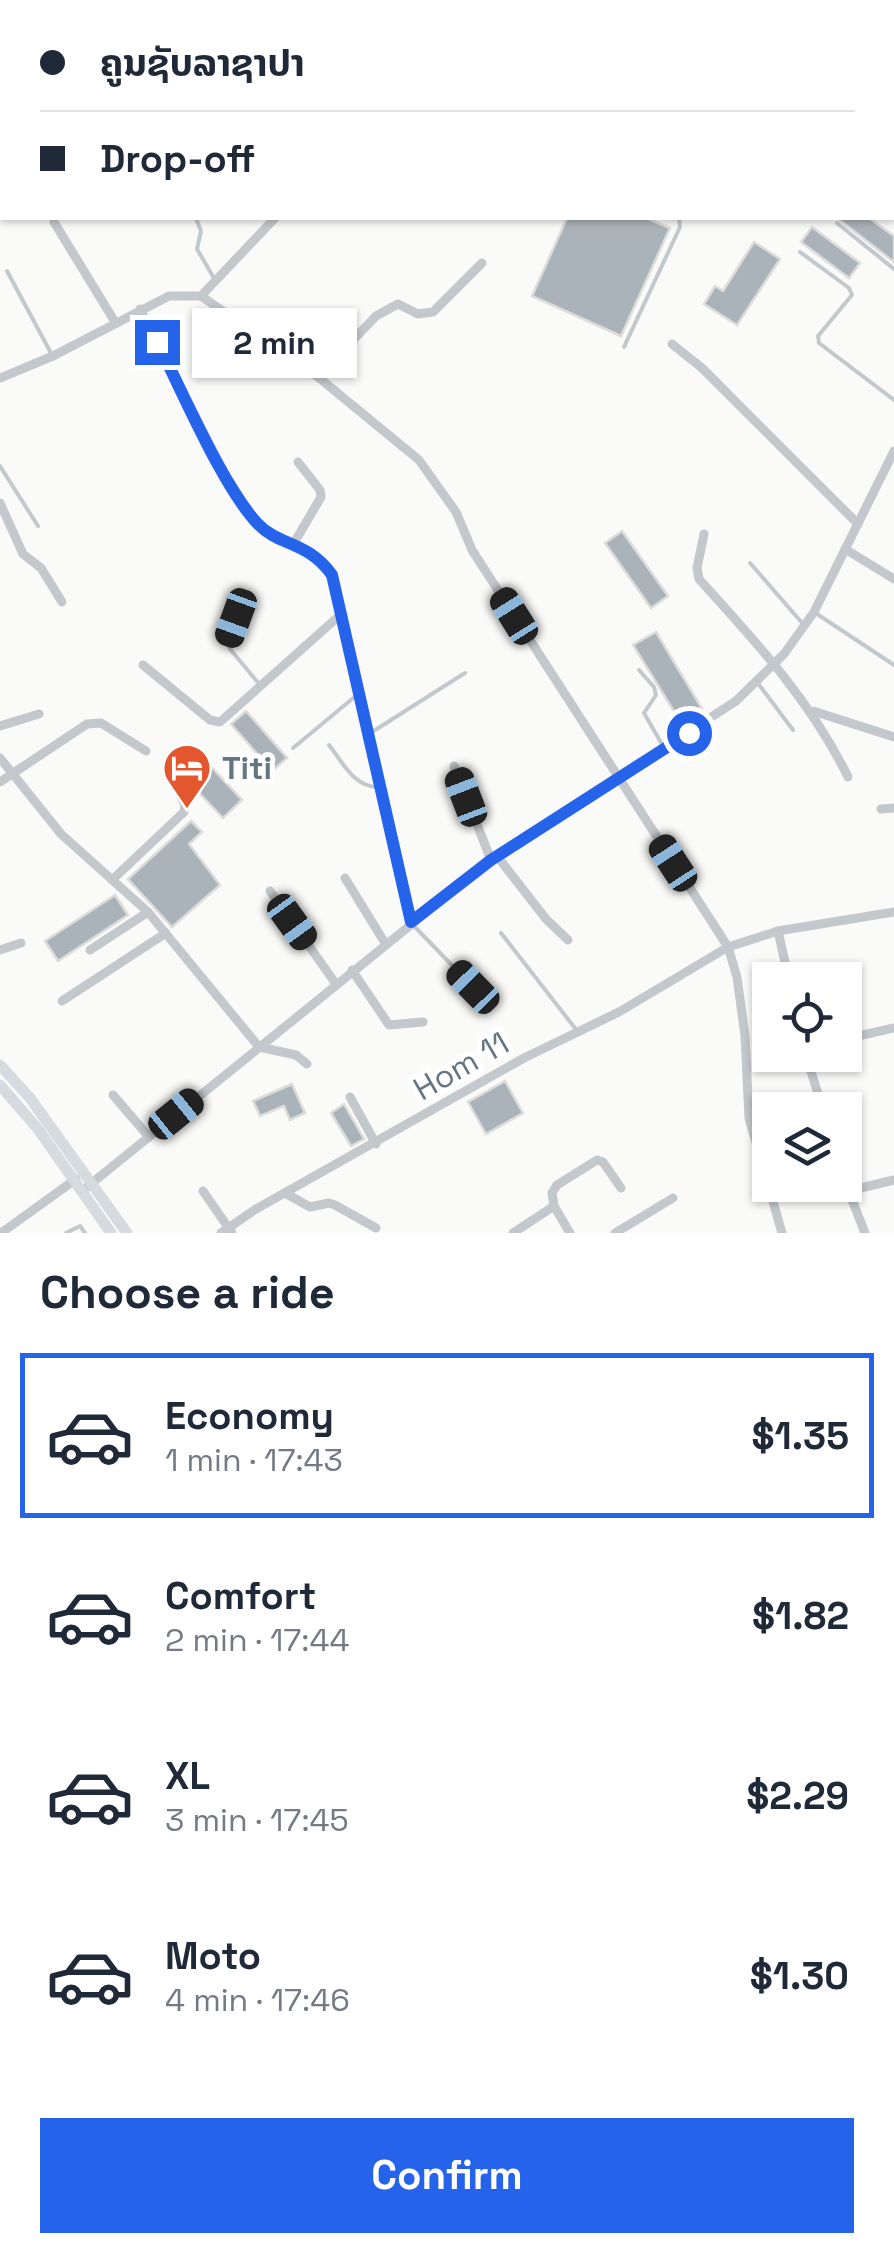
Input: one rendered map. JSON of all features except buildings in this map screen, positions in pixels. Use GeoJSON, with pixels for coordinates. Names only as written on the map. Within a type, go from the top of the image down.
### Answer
{"type":"FeatureCollection","features":[{"type":"Feature","properties":{"kind":"main road"},"geometry":{"type":"LineString","coordinates":[[0,1065],[30,1098],[111,1233]]}},
{"type":"Feature","properties":{"kind":"main road"},"geometry":{"type":"LineString","coordinates":[[0,1085],[126,1233]]}},
{"type":"Feature","properties":{"kind":"street"},"geometry":{"type":"LineString","coordinates":[[201,296],[273,220]]}},
{"type":"Feature","properties":{"kind":"street"},"geometry":{"type":"LineString","coordinates":[[54,222],[115,322]]}},
{"type":"Feature","properties":{"kind":"street"},"geometry":{"type":"LineString","coordinates":[[318,377],[376,316],[398,304],[418,314],[433,312],[482,263]]}},
{"type":"Feature","properties":{"kind":"street"},"geometry":{"type":"LineString","coordinates":[[0,378],[53,356],[169,296],[201,296],[318,377],[419,460],[456,512],[472,550],[728,947],[737,977],[745,1036],[749,1118],[782,1233]]}},
{"type":"Feature","properties":{"kind":"street"},"geometry":{"type":"LineString","coordinates":[[140,309],[225,474],[255,521],[274,536],[313,554],[332,575],[411,922]]}},
{"type":"Feature","properties":{"kind":"street"},"geometry":{"type":"LineString","coordinates":[[672,344],[702,368],[858,524]]}},
{"type":"Feature","properties":{"kind":"street"},"geometry":{"type":"LineString","coordinates":[[0,1233],[149,1137],[494,858],[736,701],[775,662],[814,612],[894,451]]}},
{"type":"Feature","properties":{"kind":"street"},"geometry":{"type":"LineString","coordinates":[[294,542],[321,497],[320,490],[298,462]]}},
{"type":"Feature","properties":{"kind":"street"},"geometry":{"type":"LineString","coordinates":[[0,503],[23,554],[41,568],[62,602]]}},
{"type":"Feature","properties":{"kind":"street"},"geometry":{"type":"LineString","coordinates":[[704,534],[697,568],[700,580],[775,662],[828,734],[848,777]]}},
{"type":"Feature","properties":{"kind":"street"},"geometry":{"type":"LineString","coordinates":[[846,548],[894,579]]}},
{"type":"Feature","properties":{"kind":"street"},"geometry":{"type":"LineString","coordinates":[[142,665],[214,723],[234,710],[339,616]]}},
{"type":"Feature","properties":{"kind":"street"},"geometry":{"type":"LineString","coordinates":[[811,710],[894,736]]}},
{"type":"Feature","properties":{"kind":"street"},"geometry":{"type":"LineString","coordinates":[[0,726],[39,714]]}},
{"type":"Feature","properties":{"kind":"street"},"geometry":{"type":"LineString","coordinates":[[0,782],[88,724],[101,722],[146,751]]}},
{"type":"Feature","properties":{"kind":"street"},"geometry":{"type":"LineString","coordinates":[[0,758],[61,834],[148,912],[259,1046],[296,1055],[306,1064]]}},
{"type":"Feature","properties":{"kind":"street"},"geometry":{"type":"LineString","coordinates":[[454,766],[494,858],[568,940]]}},
{"type":"Feature","properties":{"kind":"street"},"geometry":{"type":"LineString","coordinates":[[112,880],[184,812],[186,805],[171,776]]}},
{"type":"Feature","properties":{"kind":"street"},"geometry":{"type":"LineString","coordinates":[[881,809],[894,808]]}},
{"type":"Feature","properties":{"kind":"street"},"geometry":{"type":"LineString","coordinates":[[345,878],[385,943]]}},
{"type":"Feature","properties":{"kind":"street"},"geometry":{"type":"LineString","coordinates":[[270,892],[336,984]]}},
{"type":"Feature","properties":{"kind":"street"},"geometry":{"type":"LineString","coordinates":[[90,950],[148,912]]}},
{"type":"Feature","properties":{"kind":"street","name":"Hom 11"},"geometry":{"type":"LineString","coordinates":[[227,1231],[285,1193],[524,1058],[620,1012],[728,947],[778,931],[894,912]]}},
{"type":"Feature","properties":{"kind":"street"},"geometry":{"type":"LineString","coordinates":[[778,931],[785,962]]}},
{"type":"Feature","properties":{"kind":"street"},"geometry":{"type":"LineString","coordinates":[[62,1001],[166,933]]}},
{"type":"Feature","properties":{"kind":"street"},"geometry":{"type":"LineString","coordinates":[[0,950],[22,943]]}},
{"type":"Feature","properties":{"kind":"street"},"geometry":{"type":"LineString","coordinates":[[352,970],[389,1025],[422,1022]]}},
{"type":"Feature","properties":{"kind":"street"},"geometry":{"type":"LineString","coordinates":[[862,1035],[894,1028]]}},
{"type":"Feature","properties":{"kind":"street"},"geometry":{"type":"LineString","coordinates":[[114,1094],[149,1137]]}},
{"type":"Feature","properties":{"kind":"street"},"geometry":{"type":"LineString","coordinates":[[350,1098],[376,1144]]}},
{"type":"Feature","properties":{"kind":"street"},"geometry":{"type":"LineString","coordinates":[[570,1233],[554,1206],[552,1193],[557,1185],[597,1160],[603,1162],[621,1188]]}},
{"type":"Feature","properties":{"kind":"street"},"geometry":{"type":"LineString","coordinates":[[862,1184],[894,1180]]}},
{"type":"Feature","properties":{"kind":"street"},"geometry":{"type":"LineString","coordinates":[[203,1191],[227,1231]]}},
{"type":"Feature","properties":{"kind":"street"},"geometry":{"type":"LineString","coordinates":[[285,1193],[310,1207],[336,1205],[376,1228]]}},
{"type":"Feature","properties":{"kind":"street"},"geometry":{"type":"LineString","coordinates":[[615,1233],[673,1198]]}},
{"type":"Feature","properties":{"kind":"street"},"geometry":{"type":"LineString","coordinates":[[852,1202],[864,1233]]}},
{"type":"Feature","properties":{"kind":"street"},"geometry":{"type":"LineString","coordinates":[[513,1233],[554,1206]]}},
{"type":"Feature","properties":{"kind":"lane"},"geometry":{"type":"LineString","coordinates":[[197,220],[201,230],[197,249],[216,280]]}},
{"type":"Feature","properties":{"kind":"lane"},"geometry":{"type":"LineString","coordinates":[[624,346],[680,227],[678,220]]}},
{"type":"Feature","properties":{"kind":"lane"},"geometry":{"type":"LineString","coordinates":[[838,223],[894,269]]}},
{"type":"Feature","properties":{"kind":"lane"},"geometry":{"type":"LineString","coordinates":[[800,252],[850,288],[852,295],[818,336],[819,343],[894,400]]}},
{"type":"Feature","properties":{"kind":"lane"},"geometry":{"type":"LineString","coordinates":[[7,271],[53,356]]}},
{"type":"Feature","properties":{"kind":"lane"},"geometry":{"type":"LineString","coordinates":[[0,466],[38,526]]}},
{"type":"Feature","properties":{"kind":"lane"},"geometry":{"type":"LineString","coordinates":[[750,563],[804,626]]}},
{"type":"Feature","properties":{"kind":"lane"},"geometry":{"type":"LineString","coordinates":[[814,612],[894,666]]}},
{"type":"Feature","properties":{"kind":"lane"},"geometry":{"type":"LineString","coordinates":[[236,618],[227,642],[261,686]]}},
{"type":"Feature","properties":{"kind":"lane"},"geometry":{"type":"LineString","coordinates":[[639,670],[654,686],[656,695],[644,713],[665,749]]}},
{"type":"Feature","properties":{"kind":"lane"},"geometry":{"type":"LineString","coordinates":[[366,736],[465,674]]}},
{"type":"Feature","properties":{"kind":"lane"},"geometry":{"type":"LineString","coordinates":[[756,681],[793,730]]}},
{"type":"Feature","properties":{"kind":"lane"},"geometry":{"type":"LineString","coordinates":[[293,748],[357,695]]}},
{"type":"Feature","properties":{"kind":"lane"},"geometry":{"type":"LineString","coordinates":[[329,745],[356,780],[366,788],[378,788]]}},
{"type":"Feature","properties":{"kind":"lane"},"geometry":{"type":"LineString","coordinates":[[411,922],[473,987]]}},
{"type":"Feature","properties":{"kind":"lane"},"geometry":{"type":"LineString","coordinates":[[501,933],[578,1032]]}},
{"type":"Feature","properties":{"kind":"lane"},"geometry":{"type":"LineString","coordinates":[[66,1233],[80,1226],[85,1233]]}},
{"type":"Feature","properties":{"kind":"place","name":"Titi"},"geometry":{"type":"Point","coordinates":[187,810]}},
{"type":"Feature","properties":{"kind":"route"},"geometry":{"type":"LineString","coordinates":[[157,342],[225,474],[255,521],[274,536],[313,554],[332,575],[411,922],[491,860],[689,733]]}}]}
